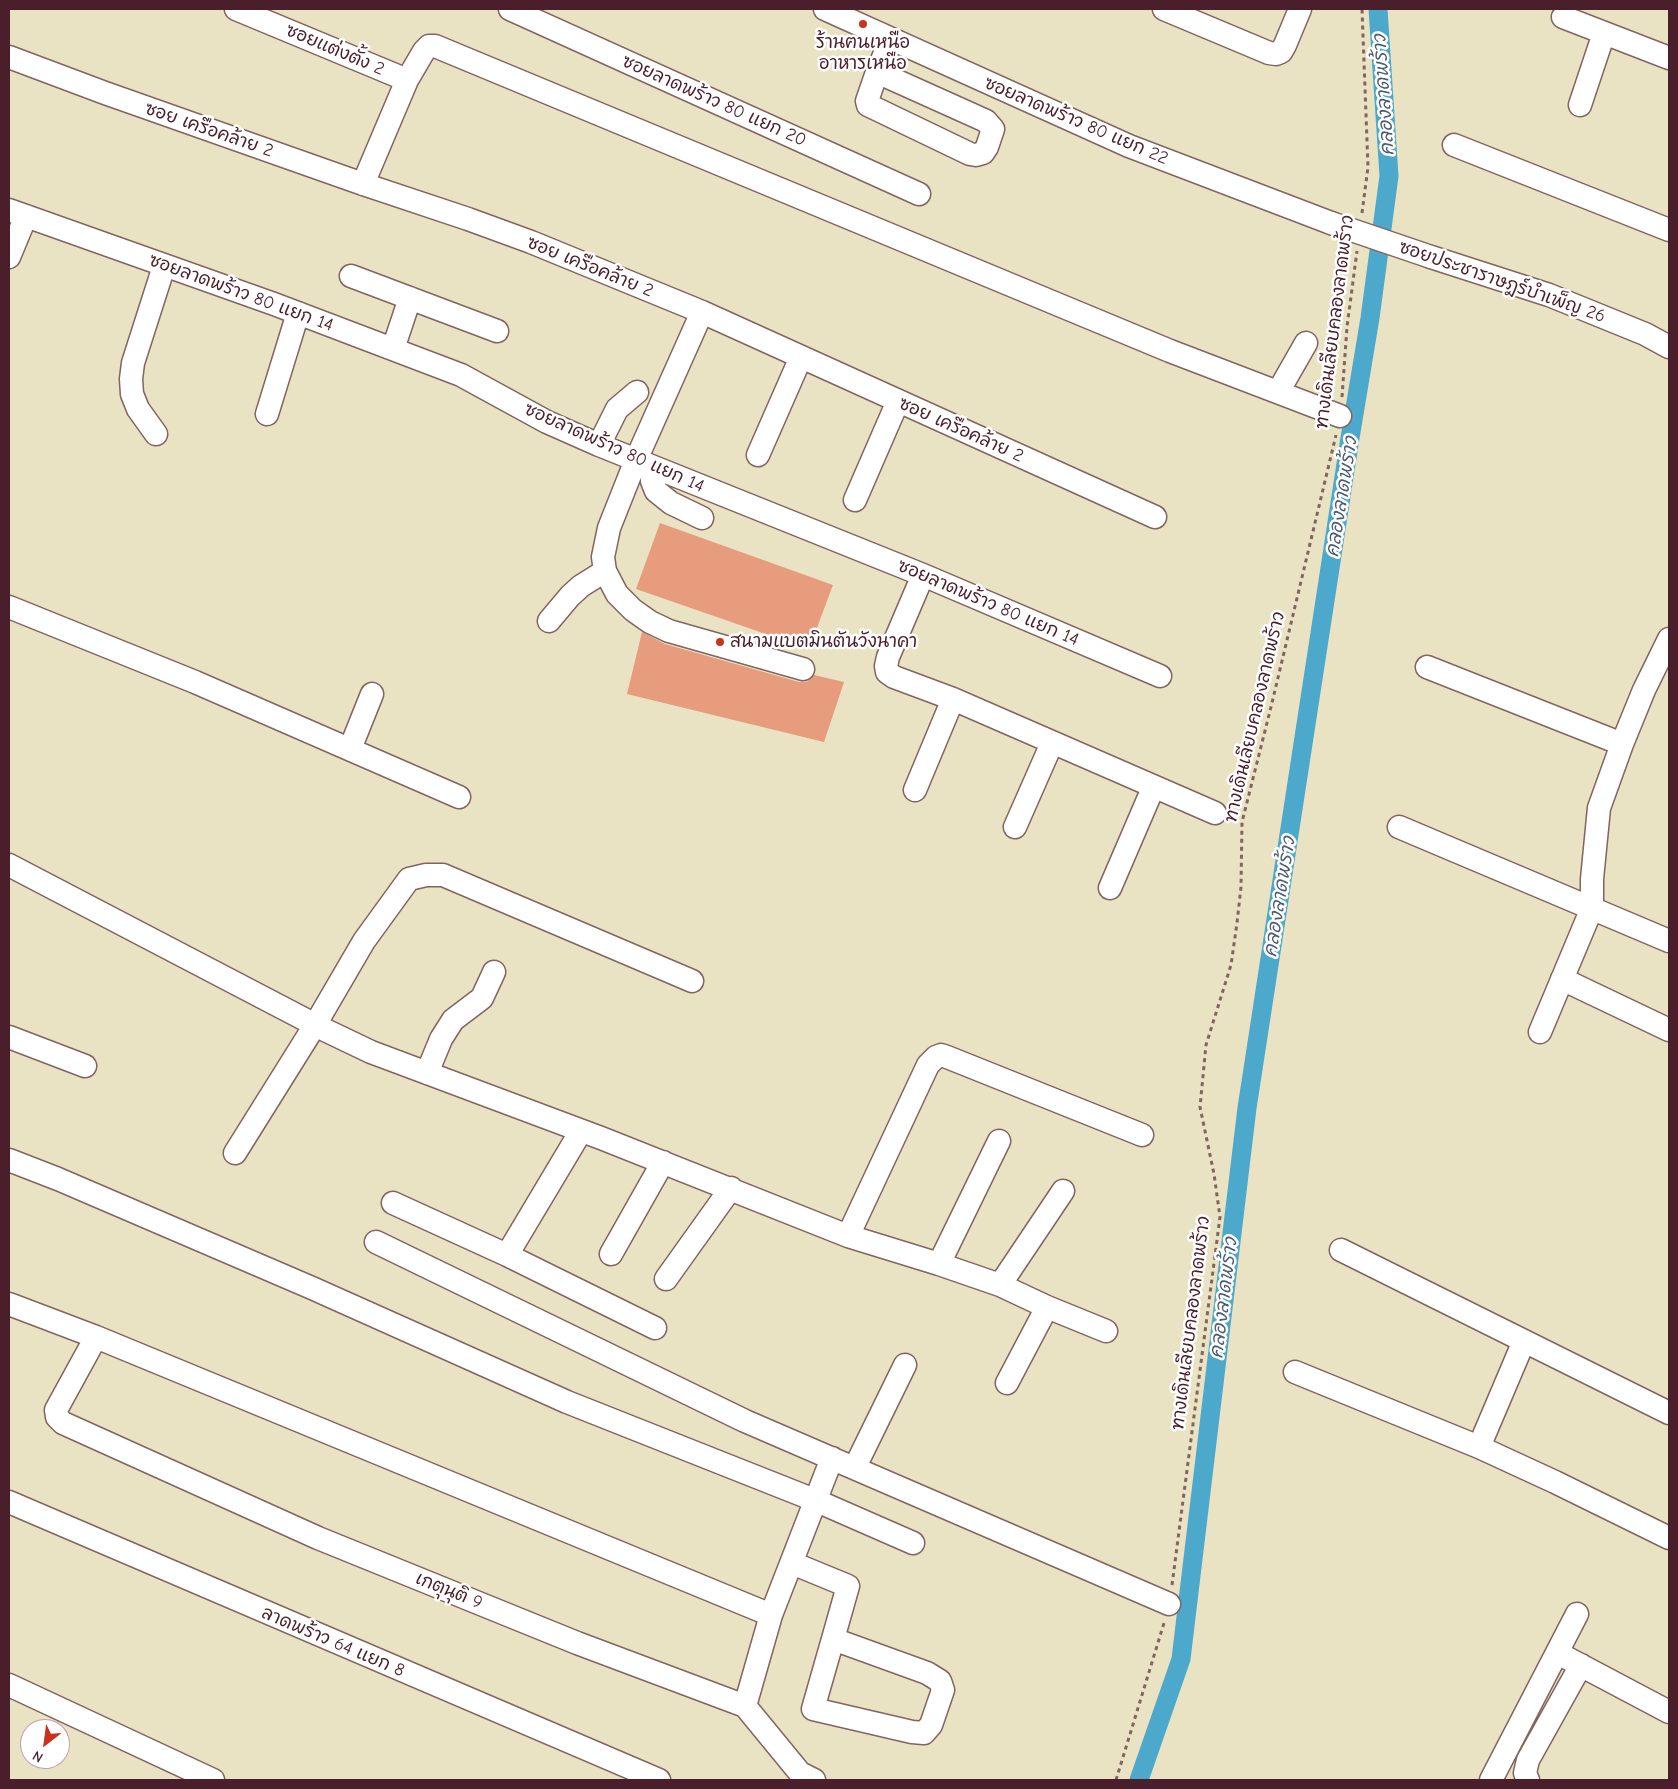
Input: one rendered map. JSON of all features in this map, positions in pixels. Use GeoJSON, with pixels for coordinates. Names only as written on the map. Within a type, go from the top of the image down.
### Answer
{"type":"FeatureCollection","features":[{"type":"Feature","properties":{"kind":"street","name":"ซอยแต่งตั้ง 2"},"geometry":{"type":"LineString","coordinates":[[236,9],[407,80]]}},
{"type":"Feature","properties":{"kind":"street","name":"ซอยลาดพร้าว 80 แยก 20"},"geometry":{"type":"LineString","coordinates":[[510,9],[919,194]]}},
{"type":"Feature","properties":{"kind":"street","name":"ซอยลาดพร้าว 80 แยก 22"},"geometry":{"type":"LineString","coordinates":[[825,9],[1129,146],[1331,223]]}},
{"type":"Feature","properties":{"kind":"street"},"geometry":{"type":"LineString","coordinates":[[1164,9],[1276,54],[1281,52],[1285,45],[1300,9]]}},
{"type":"Feature","properties":{"kind":"street"},"geometry":{"type":"LineString","coordinates":[[1563,17],[1669,58]]}},
{"type":"Feature","properties":{"kind":"street"},"geometry":{"type":"LineString","coordinates":[[1580,105],[1604,33]]}},
{"type":"Feature","properties":{"kind":"street"},"geometry":{"type":"LineString","coordinates":[[878,72],[986,121],[993,128],[983,153],[970,154],[871,107],[867,101],[878,72],[891,39]]}},
{"type":"Feature","properties":{"kind":"street"},"geometry":{"type":"LineString","coordinates":[[363,184],[407,80],[428,46],[435,46],[1161,347],[1340,416]]}},
{"type":"Feature","properties":{"kind":"street","name":"ซอย เครือคล้าย 2"},"geometry":{"type":"LineString","coordinates":[[9,57],[105,93],[531,242],[702,312],[898,402],[1155,516]]}},
{"type":"Feature","properties":{"kind":"street"},"geometry":{"type":"LineString","coordinates":[[1454,146],[1669,230]]}},
{"type":"Feature","properties":{"kind":"street"},"geometry":{"type":"LineString","coordinates":[[9,257],[18,213]]}},
{"type":"Feature","properties":{"kind":"street","name":"ซอยลาดพร้าว 80 แยก 14"},"geometry":{"type":"LineString","coordinates":[[18,213],[298,313],[461,375],[546,422],[599,446],[923,575],[1160,676]]}},
{"type":"Feature","properties":{"kind":"street","name":"ซอยประชาราษฎร์บำเพ็ญ 26"},"geometry":{"type":"LineString","coordinates":[[1331,223],[1550,295],[1645,334],[1669,347]]}},
{"type":"Feature","properties":{"kind":"street"},"geometry":{"type":"LineString","coordinates":[[156,434],[138,409],[132,394],[131,379],[133,363],[164,266]]}},
{"type":"Feature","properties":{"kind":"street"},"geometry":{"type":"LineString","coordinates":[[351,276],[497,331]]}},
{"type":"Feature","properties":{"kind":"street"},"geometry":{"type":"LineString","coordinates":[[393,349],[410,298]]}},
{"type":"Feature","properties":{"kind":"street"},"geometry":{"type":"LineString","coordinates":[[702,312],[643,463],[609,528],[603,556],[605,571],[617,594],[633,610],[650,622],[669,631],[803,668]]}},
{"type":"Feature","properties":{"kind":"street"},"geometry":{"type":"LineString","coordinates":[[267,414],[298,313]]}},
{"type":"Feature","properties":{"kind":"street"},"geometry":{"type":"LineString","coordinates":[[1278,392],[1306,343]]}},
{"type":"Feature","properties":{"kind":"street"},"geometry":{"type":"LineString","coordinates":[[758,455],[801,357]]}},
{"type":"Feature","properties":{"kind":"street"},"geometry":{"type":"LineString","coordinates":[[599,446],[617,409],[637,392]]}},
{"type":"Feature","properties":{"kind":"street"},"geometry":{"type":"LineString","coordinates":[[855,500],[898,402]]}},
{"type":"Feature","properties":{"kind":"street"},"geometry":{"type":"LineString","coordinates":[[643,463],[656,491],[671,503],[702,518]]}},
{"type":"Feature","properties":{"kind":"street"},"geometry":{"type":"LineString","coordinates":[[549,621],[570,596],[605,571]]}},
{"type":"Feature","properties":{"kind":"street"},"geometry":{"type":"LineString","coordinates":[[923,575],[888,657],[886,672],[1215,814]]}},
{"type":"Feature","properties":{"kind":"street"},"geometry":{"type":"LineString","coordinates":[[11,614],[195,682],[459,797]]}},
{"type":"Feature","properties":{"kind":"street"},"geometry":{"type":"LineString","coordinates":[[1540,1032],[1592,908],[1592,879],[1599,808],[1644,690],[1669,640]]}},
{"type":"Feature","properties":{"kind":"street"},"geometry":{"type":"LineString","coordinates":[[1427,668],[1622,744]]}},
{"type":"Feature","properties":{"kind":"street"},"geometry":{"type":"LineString","coordinates":[[350,749],[372,694]]}},
{"type":"Feature","properties":{"kind":"street"},"geometry":{"type":"LineString","coordinates":[[915,790],[953,700]]}},
{"type":"Feature","properties":{"kind":"street"},"geometry":{"type":"LineString","coordinates":[[1015,827],[1052,743]]}},
{"type":"Feature","properties":{"kind":"street"},"geometry":{"type":"LineString","coordinates":[[1110,888],[1153,788]]}},
{"type":"Feature","properties":{"kind":"street"},"geometry":{"type":"LineString","coordinates":[[1399,827],[1669,941]]}},
{"type":"Feature","properties":{"kind":"street"},"geometry":{"type":"LineString","coordinates":[[9,865],[315,1025],[371,1052],[731,1188],[848,1236],[1000,1285],[1106,1331]]}},
{"type":"Feature","properties":{"kind":"street"},"geometry":{"type":"LineString","coordinates":[[235,1153],[315,1025],[364,941],[409,879],[426,875],[442,875],[692,981]]}},
{"type":"Feature","properties":{"kind":"street"},"geometry":{"type":"LineString","coordinates":[[427,1073],[441,1039],[453,1020],[482,998],[494,972]]}},
{"type":"Feature","properties":{"kind":"street"},"geometry":{"type":"LineString","coordinates":[[1562,979],[1669,1030]]}},
{"type":"Feature","properties":{"kind":"street"},"geometry":{"type":"LineString","coordinates":[[9,1037],[85,1066]]}},
{"type":"Feature","properties":{"kind":"street"},"geometry":{"type":"LineString","coordinates":[[848,1236],[928,1065],[941,1055],[1142,1135]]}},
{"type":"Feature","properties":{"kind":"street"},"geometry":{"type":"LineString","coordinates":[[507,1255],[581,1131]]}},
{"type":"Feature","properties":{"kind":"street"},"geometry":{"type":"LineString","coordinates":[[939,1264],[999,1141]]}},
{"type":"Feature","properties":{"kind":"street"},"geometry":{"type":"LineString","coordinates":[[9,1160],[182,1232],[567,1402],[817,1501],[913,1543]]}},
{"type":"Feature","properties":{"kind":"street"},"geometry":{"type":"LineString","coordinates":[[611,1254],[663,1162]]}},
{"type":"Feature","properties":{"kind":"street"},"geometry":{"type":"LineString","coordinates":[[666,1280],[731,1188]]}},
{"type":"Feature","properties":{"kind":"street"},"geometry":{"type":"LineString","coordinates":[[1000,1285],[1063,1191]]}},
{"type":"Feature","properties":{"kind":"street"},"geometry":{"type":"LineString","coordinates":[[393,1203],[507,1255],[656,1328]]}},
{"type":"Feature","properties":{"kind":"street"},"geometry":{"type":"LineString","coordinates":[[376,1242],[745,1421],[1169,1604]]}},
{"type":"Feature","properties":{"kind":"street"},"geometry":{"type":"LineString","coordinates":[[1342,1250],[1669,1413]]}},
{"type":"Feature","properties":{"kind":"street"},"geometry":{"type":"LineString","coordinates":[[9,1304],[96,1337],[771,1615]]}},
{"type":"Feature","properties":{"kind":"street"},"geometry":{"type":"LineString","coordinates":[[1007,1383],[1047,1307]]}},
{"type":"Feature","properties":{"kind":"street","name":"เกตุนุติ 9"},"geometry":{"type":"LineString","coordinates":[[96,1337],[56,1410],[57,1417],[64,1423],[318,1538],[577,1643],[745,1706]]}},
{"type":"Feature","properties":{"kind":"street"},"geometry":{"type":"LineString","coordinates":[[1479,1447],[1524,1341]]}},
{"type":"Feature","properties":{"kind":"street"},"geometry":{"type":"LineString","coordinates":[[855,1467],[905,1365]]}},
{"type":"Feature","properties":{"kind":"street"},"geometry":{"type":"LineString","coordinates":[[1295,1372],[1479,1447],[1669,1538]]}},
{"type":"Feature","properties":{"kind":"street"},"geometry":{"type":"LineString","coordinates":[[814,1780],[800,1773],[745,1706],[771,1615],[817,1501],[832,1458]]}},
{"type":"Feature","properties":{"kind":"street","name":"ลาดพร้าว 64 แยก 8"},"geometry":{"type":"LineString","coordinates":[[9,1502],[659,1780]]}},
{"type":"Feature","properties":{"kind":"street"},"geometry":{"type":"LineString","coordinates":[[792,1563],[848,1586],[833,1638],[813,1709],[912,1732],[924,1732],[931,1725],[943,1690],[940,1681],[927,1673],[833,1638]]}},
{"type":"Feature","properties":{"kind":"street"},"geometry":{"type":"LineString","coordinates":[[1491,1780],[1577,1614]]}},
{"type":"Feature","properties":{"kind":"street"},"geometry":{"type":"LineString","coordinates":[[1558,1653],[1669,1712]]}},
{"type":"Feature","properties":{"kind":"street"},"geometry":{"type":"LineString","coordinates":[[1528,1780],[1525,1773],[1528,1760],[1581,1665]]}},
{"type":"Feature","properties":{"kind":"street"},"geometry":{"type":"LineString","coordinates":[[9,1685],[213,1780]]}},
{"type":"Feature","properties":{"kind":"path","name":"ทางเดินเลียบคลองลาดพร้าว"},"geometry":{"type":"LineString","coordinates":[[1362,9],[1368,166],[1362,214]]}},
{"type":"Feature","properties":{"kind":"path","name":"ทางเดินเลียบคลองลาดพร้าว"},"geometry":{"type":"LineString","coordinates":[[1116,1780],[1169,1604],[1220,1217],[1214,1174],[1200,1107],[1206,1045],[1230,966],[1237,923],[1241,886],[1242,822],[1274,698],[1340,416],[1347,327],[1358,242]]}},
{"type":"Feature","properties":{"kind":"building"},"geometry":{"type":"Polygon","coordinates":[[[660,523],[833,585],[809,649],[636,589],[660,523]]]}},
{"type":"Feature","properties":{"kind":"building"},"geometry":{"type":"Polygon","coordinates":[[[642,632],[665,644],[799,682],[807,682],[814,675],[844,682],[824,742],[627,694],[642,632]]]}},
{"type":"Feature","properties":{"kind":"waterway","name":"คลองลาดพร้าว"},"geometry":{"type":"LineString","coordinates":[[1139,1780],[1181,1659],[1247,1108],[1370,318],[1389,176],[1378,9]]}},
{"type":"Feature","properties":{"kind":"place","name":"ร้านฅนเหนือ อาหารเหนือ"},"geometry":{"type":"Point","coordinates":[863,24]}},
{"type":"Feature","properties":{"kind":"place","name":"สนามแบตมินตันวังนาคา"},"geometry":{"type":"Point","coordinates":[720,642]}}]}
